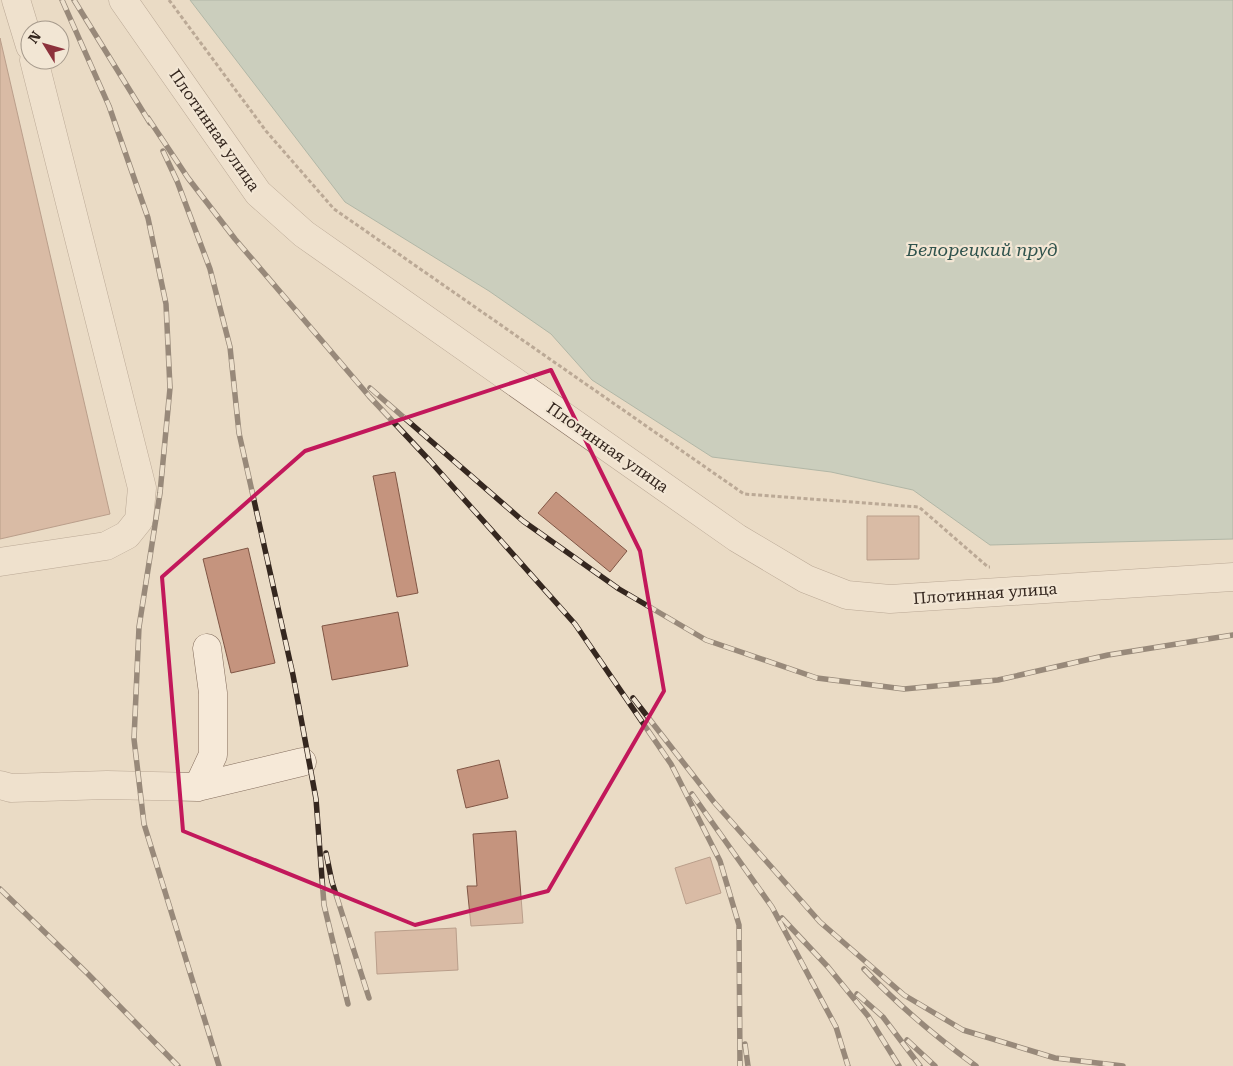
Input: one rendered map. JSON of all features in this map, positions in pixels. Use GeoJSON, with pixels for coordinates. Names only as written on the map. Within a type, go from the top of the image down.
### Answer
{"type":"FeatureCollection","features":[{"type":"Feature","properties":{"kind":"street"},"geometry":{"type":"LineString","coordinates":[[16,0],[22,20]]}},
{"type":"Feature","properties":{"kind":"street","name":"Плотинная улица"},"geometry":{"type":"LineString","coordinates":[[124,0],[258,193],[304,234],[737,538],[806,579],[847,594],[890,599],[1233,577]]}},
{"type":"Feature","properties":{"kind":"street"},"geometry":{"type":"LineString","coordinates":[[0,562],[106,546],[127,535],[139,520],[142,488],[37,70]]}},
{"type":"Feature","properties":{"kind":"street"},"geometry":{"type":"LineString","coordinates":[[198,787],[213,756],[213,693],[207,648]]}},
{"type":"Feature","properties":{"kind":"street"},"geometry":{"type":"LineString","coordinates":[[0,785],[11,788],[107,785],[198,787],[302,762]]}},
{"type":"Feature","properties":{"kind":"path"},"geometry":{"type":"LineString","coordinates":[[169,0],[266,131],[334,209],[744,494],[918,507],[988,567],[998,566]]}},
{"type":"Feature","properties":{"kind":"highlighted area"},"geometry":{"type":"Polygon","coordinates":[[[551,370],[640,551],[664,691],[548,891],[415,925],[183,831],[162,577],[305,451],[551,370]]]}},
{"type":"Feature","properties":{"kind":"water","name":"Белорецкий пруд"},"geometry":{"type":"Polygon","coordinates":[[[190,0],[1233,0],[1233,539],[990,545],[913,490],[831,472],[712,457],[592,380],[551,334],[489,291],[345,202],[190,0]]]}},
{"type":"Feature","properties":{"kind":"building"},"geometry":{"type":"Polygon","coordinates":[[[0,38],[110,514],[0,539],[0,38]]]}},
{"type":"Feature","properties":{"kind":"building"},"geometry":{"type":"Polygon","coordinates":[[[395,472],[418,593],[397,597],[373,476],[395,472]]]}},
{"type":"Feature","properties":{"kind":"building"},"geometry":{"type":"Polygon","coordinates":[[[556,492],[627,551],[610,572],[538,513],[556,492]]]}},
{"type":"Feature","properties":{"kind":"building"},"geometry":{"type":"Polygon","coordinates":[[[867,516],[919,516],[919,559],[867,560],[867,516]]]}},
{"type":"Feature","properties":{"kind":"building"},"geometry":{"type":"Polygon","coordinates":[[[248,548],[275,663],[231,673],[203,559],[248,548]]]}},
{"type":"Feature","properties":{"kind":"building"},"geometry":{"type":"Polygon","coordinates":[[[398,612],[408,666],[332,680],[322,626],[398,612]]]}},
{"type":"Feature","properties":{"kind":"building"},"geometry":{"type":"Polygon","coordinates":[[[499,760],[508,798],[466,808],[457,770],[499,760]]]}},
{"type":"Feature","properties":{"kind":"building"},"geometry":{"type":"Polygon","coordinates":[[[516,831],[523,923],[471,926],[467,886],[477,886],[473,834],[516,831]]]}},
{"type":"Feature","properties":{"kind":"building"},"geometry":{"type":"Polygon","coordinates":[[[710,857],[721,893],[686,904],[675,868],[710,857]]]}},
{"type":"Feature","properties":{"kind":"building"},"geometry":{"type":"Polygon","coordinates":[[[456,928],[458,970],[377,974],[375,932],[456,928]]]}},
{"type":"Feature","properties":{"kind":"railway"},"geometry":{"type":"LineString","coordinates":[[62,0],[109,106],[148,218],[166,304],[170,388],[160,493],[139,627],[134,739],[144,824],[219,1066]]}},
{"type":"Feature","properties":{"kind":"railway"},"geometry":{"type":"LineString","coordinates":[[74,0],[150,123]]}},
{"type":"Feature","properties":{"kind":"railway"},"geometry":{"type":"LineString","coordinates":[[148,118],[188,178],[235,239],[369,396],[430,461],[575,624],[671,764],[720,861],[739,925],[740,1066]]}},
{"type":"Feature","properties":{"kind":"railway"},"geometry":{"type":"LineString","coordinates":[[163,151],[177,181],[210,269],[230,347],[239,433],[293,675],[316,799],[324,905],[348,1004]]}},
{"type":"Feature","properties":{"kind":"railway"},"geometry":{"type":"LineString","coordinates":[[370,388],[523,521],[619,589],[706,640],[817,678],[904,689],[998,680],[1108,655],[1233,635]]}},
{"type":"Feature","properties":{"kind":"railway"},"geometry":{"type":"LineString","coordinates":[[633,698],[714,802],[820,922],[904,995],[963,1030],[1055,1058],[1123,1066]]}},
{"type":"Feature","properties":{"kind":"railway"},"geometry":{"type":"LineString","coordinates":[[692,794],[772,907],[836,1027],[848,1066]]}},
{"type":"Feature","properties":{"kind":"railway"},"geometry":{"type":"LineString","coordinates":[[326,853],[332,882],[369,998]]}},
{"type":"Feature","properties":{"kind":"railway"},"geometry":{"type":"LineString","coordinates":[[0,889],[88,974],[178,1066]]}},
{"type":"Feature","properties":{"kind":"railway"},"geometry":{"type":"LineString","coordinates":[[782,918],[828,967],[868,1016],[899,1066]]}},
{"type":"Feature","properties":{"kind":"railway"},"geometry":{"type":"LineString","coordinates":[[864,969],[918,1020],[976,1066]]}},
{"type":"Feature","properties":{"kind":"railway"},"geometry":{"type":"LineString","coordinates":[[857,994],[883,1017],[920,1066]]}},
{"type":"Feature","properties":{"kind":"railway"},"geometry":{"type":"LineString","coordinates":[[907,1040],[935,1066]]}},
{"type":"Feature","properties":{"kind":"railway"},"geometry":{"type":"LineString","coordinates":[[745,1044],[748,1066]]}}]}
